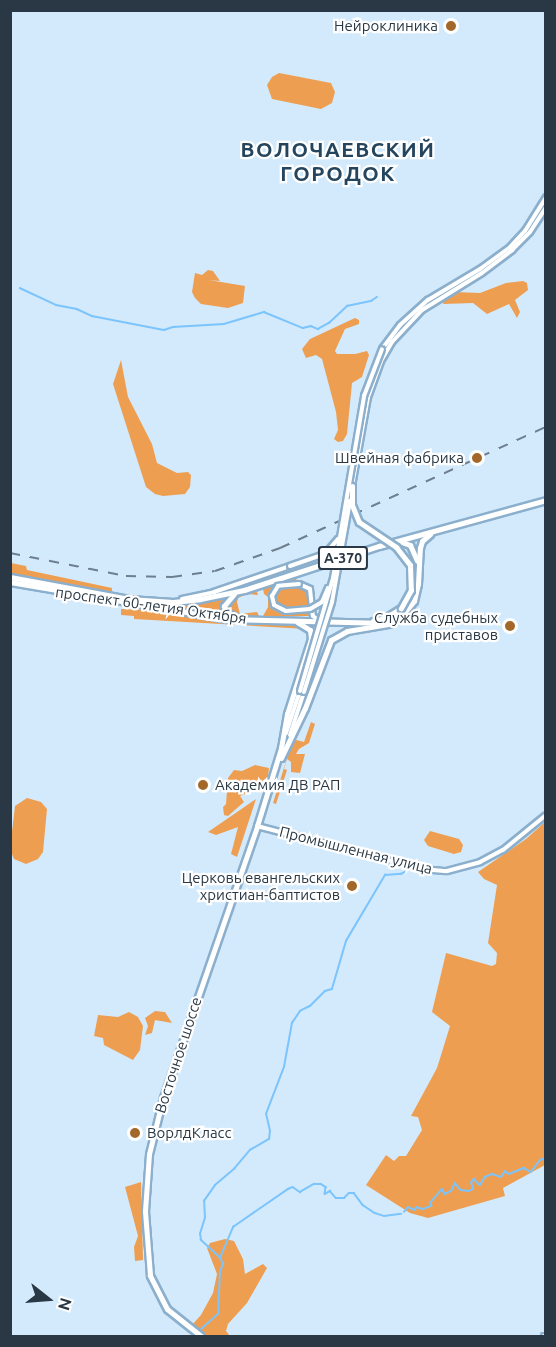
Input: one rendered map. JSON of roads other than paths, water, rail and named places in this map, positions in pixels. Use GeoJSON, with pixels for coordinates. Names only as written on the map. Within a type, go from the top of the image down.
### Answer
{"type":"FeatureCollection","features":[{"type":"Feature","properties":{"kind":"main road"},"geometry":{"type":"LineString","coordinates":[[481,271],[518,239],[546,197]]}},
{"type":"Feature","properties":{"kind":"main road"},"geometry":{"type":"LineString","coordinates":[[302,692],[336,564],[360,412],[371,371],[400,325],[521,242],[546,207]]}},
{"type":"Feature","properties":{"kind":"main road"},"geometry":{"type":"LineString","coordinates":[[283,749],[332,602],[368,397],[384,350]]}},
{"type":"Feature","properties":{"kind":"main road"},"geometry":{"type":"LineString","coordinates":[[332,621],[377,621],[401,608],[411,590],[410,565],[396,547],[359,522],[352,504],[352,486]]}},
{"type":"Feature","properties":{"kind":"main road","name":"проспект 60-летия Октября"},"geometry":{"type":"LineString","coordinates":[[10,577],[129,600],[173,602],[215,597],[244,590],[395,541],[546,500]]}},
{"type":"Feature","properties":{"kind":"main road"},"geometry":{"type":"LineString","coordinates":[[173,602],[214,592],[318,557],[331,549],[338,541],[343,520]]}},
{"type":"Feature","properties":{"kind":"main road","name":"проспект 60-летия Октября"},"geometry":{"type":"LineString","coordinates":[[10,582],[104,601],[245,620],[287,619],[378,624],[398,620],[414,601],[422,541],[442,528]]}},
{"type":"Feature","properties":{"kind":"main road"},"geometry":{"type":"LineString","coordinates":[[395,541],[410,545],[419,566]]}},
{"type":"Feature","properties":{"kind":"main road"},"geometry":{"type":"LineString","coordinates":[[320,620],[313,616],[310,589],[299,584],[278,586],[272,596],[274,605],[286,611],[314,608],[324,598],[336,564]]}},
{"type":"Feature","properties":{"kind":"main road"},"geometry":{"type":"LineString","coordinates":[[244,590],[232,595],[224,606],[228,614],[245,620]]}},
{"type":"Feature","properties":{"kind":"main road"},"geometry":{"type":"LineString","coordinates":[[283,749],[287,714],[311,633],[306,624],[287,619]]}},
{"type":"Feature","properties":{"kind":"main road"},"geometry":{"type":"LineString","coordinates":[[283,749],[332,640],[347,631],[390,624],[398,620]]}},
{"type":"Feature","properties":{"kind":"main road","name":"Восточное шоссе"},"geometry":{"type":"LineString","coordinates":[[201,1336],[163,1304],[150,1275],[145,1210],[149,1153],[163,1098],[283,749]]}},
{"type":"Feature","properties":{"kind":"main road","name":"Промышленная улица"},"geometry":{"type":"LineString","coordinates":[[257,826],[422,869],[447,871],[480,862],[495,854],[546,815]]}},
{"type":"Feature","properties":{"kind":"waterway"},"geometry":{"type":"LineString","coordinates":[[20,288],[56,305],[77,309],[92,316],[164,330],[173,327],[224,324],[264,312],[303,328],[311,326],[318,329],[329,323],[347,306],[371,301],[377,297]]}},
{"type":"Feature","properties":{"kind":"waterway"},"geometry":{"type":"LineString","coordinates":[[220,1258],[201,1240],[200,1234],[205,1218],[204,1201],[215,1185],[234,1169],[250,1150],[269,1139],[270,1131],[266,1114],[284,1067],[292,1023],[300,1011],[310,1006],[325,991],[332,989],[346,941],[385,875],[401,874],[407,871]]}},
{"type":"Feature","properties":{"kind":"waterway"},"geometry":{"type":"LineString","coordinates":[[404,1212],[408,1207],[415,1210],[416,1207],[423,1209],[431,1206],[430,1203],[442,1189],[445,1194],[451,1191],[455,1183],[461,1190],[469,1191],[473,1189],[471,1183],[474,1179],[480,1185],[485,1177],[492,1174],[501,1177],[505,1171],[509,1174],[524,1168],[531,1172],[540,1160],[546,1158]]}},
{"type":"Feature","properties":{"kind":"waterway"},"geometry":{"type":"LineString","coordinates":[[199,1331],[218,1314],[220,1272],[223,1264],[220,1258],[233,1227],[288,1189],[293,1187],[300,1192],[314,1184],[321,1184],[326,1187],[325,1194],[330,1191],[336,1198],[344,1198],[349,1193],[354,1193],[363,1205],[375,1213],[384,1216],[401,1214]]}},
{"type":"Feature","properties":{"kind":"railway"},"geometry":{"type":"LineString","coordinates":[[10,553],[126,576],[172,577],[215,571],[280,548],[546,427]]}},
{"type":"Feature","properties":{"kind":"place","name":"Нейроклиника"},"geometry":{"type":"Point","coordinates":[451,26]}},
{"type":"Feature","properties":{"kind":"place","name":"Швейная фабрика"},"geometry":{"type":"Point","coordinates":[477,458]}},
{"type":"Feature","properties":{"kind":"place","name":"Служба судебных приставов"},"geometry":{"type":"Point","coordinates":[510,626]}},
{"type":"Feature","properties":{"kind":"place","name":"Академия ДВ РАП"},"geometry":{"type":"Point","coordinates":[203,785]}},
{"type":"Feature","properties":{"kind":"place","name":"Церковь евангельских христиан-баптистов"},"geometry":{"type":"Point","coordinates":[352,886]}},
{"type":"Feature","properties":{"kind":"place","name":"ВорлдКласс"},"geometry":{"type":"Point","coordinates":[135,1133]}},
{"type":"Feature","properties":{"kind":"district","name":"ВОЛОЧАЕВСКИЙ ГОРОДОК"},"geometry":{"type":"Point","coordinates":[338,161]}}]}
